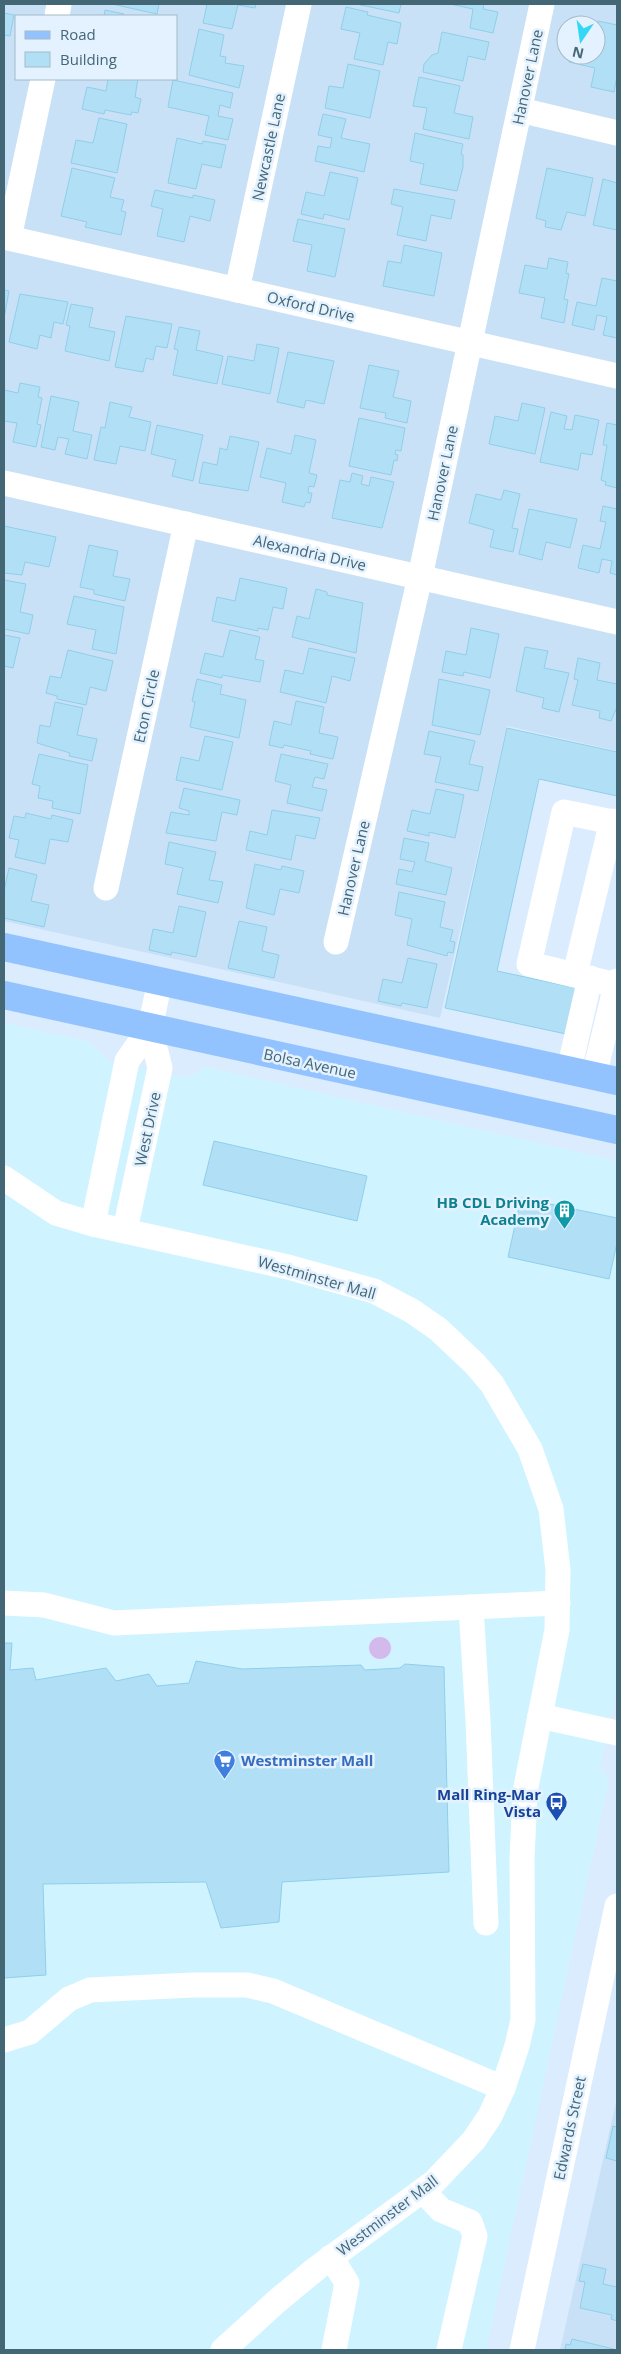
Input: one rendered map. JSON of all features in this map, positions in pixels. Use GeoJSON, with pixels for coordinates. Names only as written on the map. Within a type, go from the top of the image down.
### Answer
{"type":"FeatureCollection","features":[{"type":"Feature","properties":{"kind":"main road"},"geometry":{"type":"LineString","coordinates":[[4,946],[593,1076]]}},
{"type":"Feature","properties":{"kind":"main road","name":"Bolsa Avenue"},"geometry":{"type":"LineString","coordinates":[[4,995],[617,1130]]}},
{"type":"Feature","properties":{"kind":"street","name":"Newcastle Lane"},"geometry":{"type":"LineString","coordinates":[[237,290],[299,4]]}},
{"type":"Feature","properties":{"kind":"street","name":"Hanover Lane"},"geometry":{"type":"LineString","coordinates":[[336,942],[420,577],[542,4]]}},
{"type":"Feature","properties":{"kind":"street"},"geometry":{"type":"LineString","coordinates":[[6,238],[43,80]]}},
{"type":"Feature","properties":{"kind":"street"},"geometry":{"type":"LineString","coordinates":[[520,110],[617,133]]}},
{"type":"Feature","properties":{"kind":"street","name":"Oxford Drive"},"geometry":{"type":"LineString","coordinates":[[6,238],[617,376]]}},
{"type":"Feature","properties":{"kind":"street","name":"Alexandria Drive"},"geometry":{"type":"LineString","coordinates":[[4,483],[617,622]]}},
{"type":"Feature","properties":{"kind":"street","name":"Eton Circle"},"geometry":{"type":"LineString","coordinates":[[106,888],[186,524]]}},
{"type":"Feature","properties":{"kind":"street"},"geometry":{"type":"LineString","coordinates":[[593,1076],[583,976],[614,822],[564,812],[529,964],[583,976],[617,983],[593,1076]]}},
{"type":"Feature","properties":{"kind":"street","name":"West Drive"},"geometry":{"type":"LineString","coordinates":[[93,1224],[127,1061],[150,1028],[160,981]]}},
{"type":"Feature","properties":{"kind":"street","name":"West Drive"},"geometry":{"type":"LineString","coordinates":[[125,1230],[160,1068],[150,1028]]}},
{"type":"Feature","properties":{"kind":"street","name":"Westminster Mall"},"geometry":{"type":"LineString","coordinates":[[4,1178],[56,1213],[93,1224],[288,1266],[374,1291],[395,1301],[438,1329],[475,1364],[492,1384],[530,1449],[552,1509],[558,1603],[557,1630],[525,1792],[523,1817],[523,2020],[517,2046],[503,2088],[490,2116],[474,2140],[456,2161],[423,2191],[331,2257],[277,2301],[223,2350]]}},
{"type":"Feature","properties":{"kind":"street"},"geometry":{"type":"LineString","coordinates":[[4,1603],[44,1605],[114,1623],[558,1603]]}},
{"type":"Feature","properties":{"kind":"street"},"geometry":{"type":"LineString","coordinates":[[471,1607],[478,1721],[486,1924]]}},
{"type":"Feature","properties":{"kind":"street"},"geometry":{"type":"LineString","coordinates":[[540,1716],[617,1733]]}},
{"type":"Feature","properties":{"kind":"street","name":"Edwards Street"},"geometry":{"type":"LineString","coordinates":[[522,2350],[617,1906]]}},
{"type":"Feature","properties":{"kind":"street"},"geometry":{"type":"LineString","coordinates":[[4,2040],[30,2032],[69,1999],[90,1990],[192,1985],[247,1985],[273,1991],[503,2088]]}},
{"type":"Feature","properties":{"kind":"street"},"geometry":{"type":"LineString","coordinates":[[423,2191],[441,2210],[470,2222],[475,2236],[449,2350]]}},
{"type":"Feature","properties":{"kind":"street"},"geometry":{"type":"LineString","coordinates":[[331,2257],[347,2283],[334,2350]]}},
{"type":"Feature","properties":{"kind":"shaded area"},"geometry":{"type":"Polygon","coordinates":[[[4,4],[617,4],[617,751],[507,726],[440,1018],[4,921],[4,4]]]}},
{"type":"Feature","properties":{"kind":"shaded area","name":"Westminster Mall"},"geometry":{"type":"Polygon","coordinates":[[[4,1023],[87,1041],[111,1062],[188,1078],[206,1067],[617,1161],[617,1689],[600,1767],[609,1779],[486,2350],[4,2350],[4,1023]]]}},
{"type":"Feature","properties":{"kind":"shaded area"},"geometry":{"type":"Polygon","coordinates":[[[380,1637],[388,1640],[391,1648],[388,1656],[380,1659],[372,1656],[369,1648],[372,1640],[380,1637]]]}},
{"type":"Feature","properties":{"kind":"shaded area"},"geometry":{"type":"Polygon","coordinates":[[[617,2098],[617,2350],[560,2350],[617,2098]]]}},
{"type":"Feature","properties":{"kind":"building"},"geometry":{"type":"Polygon","coordinates":[[[112,4],[159,4],[157,14],[112,4]]]}},
{"type":"Feature","properties":{"kind":"building"},"geometry":{"type":"Polygon","coordinates":[[[207,4],[256,4],[255,8],[238,5],[232,29],[203,23],[207,4]]]}},
{"type":"Feature","properties":{"kind":"building"},"geometry":{"type":"Polygon","coordinates":[[[356,4],[401,4],[399,13],[356,4]]]}},
{"type":"Feature","properties":{"kind":"building"},"geometry":{"type":"Polygon","coordinates":[[[450,4],[484,4],[483,9],[498,12],[493,33],[470,28],[473,9],[450,4]]]}},
{"type":"Feature","properties":{"kind":"building"},"geometry":{"type":"Polygon","coordinates":[[[346,7],[368,12],[367,15],[401,23],[397,44],[388,42],[383,65],[354,59],[360,33],[341,29],[346,7]]]}},
{"type":"Feature","properties":{"kind":"building"},"geometry":{"type":"Polygon","coordinates":[[[105,10],[124,14],[124,15],[104,15],[105,10]]]}},
{"type":"Feature","properties":{"kind":"building"},"geometry":{"type":"Polygon","coordinates":[[[4,13],[14,15],[10,36],[4,35],[4,13]]]}},
{"type":"Feature","properties":{"kind":"building"},"geometry":{"type":"Polygon","coordinates":[[[606,23],[617,25],[617,76],[614,92],[591,87],[595,68],[582,65],[606,65],[606,23]]]}},
{"type":"Feature","properties":{"kind":"building"},"geometry":{"type":"Polygon","coordinates":[[[199,29],[224,35],[220,56],[226,57],[225,63],[244,66],[239,88],[189,75],[199,29]]]}},
{"type":"Feature","properties":{"kind":"building"},"geometry":{"type":"Polygon","coordinates":[[[442,32],[489,42],[485,60],[468,56],[463,81],[423,72],[424,64],[432,55],[438,53],[442,32]]]}},
{"type":"Feature","properties":{"kind":"building"},"geometry":{"type":"Polygon","coordinates":[[[348,64],[380,71],[370,118],[325,108],[329,86],[343,88],[348,64]]]}},
{"type":"Feature","properties":{"kind":"building"},"geometry":{"type":"Polygon","coordinates":[[[419,77],[460,86],[454,113],[473,117],[469,139],[423,129],[427,108],[413,106],[419,77]]]}},
{"type":"Feature","properties":{"kind":"building"},"geometry":{"type":"Polygon","coordinates":[[[108,80],[138,80],[135,97],[141,99],[138,113],[132,112],[131,115],[105,110],[104,114],[82,109],[87,87],[106,91],[108,80]]]}},
{"type":"Feature","properties":{"kind":"building"},"geometry":{"type":"Polygon","coordinates":[[[173,80],[233,93],[230,108],[220,105],[218,116],[233,119],[228,140],[205,135],[209,116],[168,107],[173,80]]]}},
{"type":"Feature","properties":{"kind":"building"},"geometry":{"type":"Polygon","coordinates":[[[323,114],[346,119],[341,138],[370,144],[364,172],[315,161],[318,146],[330,148],[332,138],[318,135],[323,114]]]}},
{"type":"Feature","properties":{"kind":"building"},"geometry":{"type":"Polygon","coordinates":[[[99,118],[127,124],[117,173],[71,163],[76,140],[93,143],[99,118]]]}},
{"type":"Feature","properties":{"kind":"building"},"geometry":{"type":"Polygon","coordinates":[[[415,133],[463,144],[461,154],[463,155],[463,167],[457,191],[420,184],[424,164],[410,161],[415,133]]]}},
{"type":"Feature","properties":{"kind":"building"},"geometry":{"type":"Polygon","coordinates":[[[177,138],[202,144],[203,141],[226,145],[221,168],[202,164],[196,189],[168,183],[177,138]]]}},
{"type":"Feature","properties":{"kind":"building"},"geometry":{"type":"Polygon","coordinates":[[[72,168],[115,178],[110,197],[124,200],[121,211],[126,212],[121,235],[85,227],[87,222],[61,216],[72,168]]]}},
{"type":"Feature","properties":{"kind":"building"},"geometry":{"type":"Polygon","coordinates":[[[547,168],[593,178],[585,216],[567,212],[561,230],[545,227],[546,221],[536,218],[547,168]]]}},
{"type":"Feature","properties":{"kind":"building"},"geometry":{"type":"Polygon","coordinates":[[[330,172],[358,178],[349,220],[324,214],[323,219],[301,214],[306,192],[324,196],[330,172]]]}},
{"type":"Feature","properties":{"kind":"building"},"geometry":{"type":"Polygon","coordinates":[[[603,179],[617,183],[617,230],[593,225],[603,179]]]}},
{"type":"Feature","properties":{"kind":"building"},"geometry":{"type":"Polygon","coordinates":[[[394,189],[455,200],[451,219],[431,215],[426,241],[397,235],[403,207],[391,204],[394,189]]]}},
{"type":"Feature","properties":{"kind":"building"},"geometry":{"type":"Polygon","coordinates":[[[155,190],[193,198],[193,195],[215,200],[210,221],[190,216],[184,242],[157,236],[163,209],[151,206],[155,190]]]}},
{"type":"Feature","properties":{"kind":"building"},"geometry":{"type":"Polygon","coordinates":[[[298,219],[345,229],[335,277],[307,271],[312,245],[293,241],[298,219]]]}},
{"type":"Feature","properties":{"kind":"building"},"geometry":{"type":"Polygon","coordinates":[[[404,245],[442,253],[434,296],[383,286],[388,261],[401,263],[404,245]]]}},
{"type":"Feature","properties":{"kind":"building"},"geometry":{"type":"Polygon","coordinates":[[[549,258],[568,262],[566,273],[569,274],[564,299],[568,300],[564,323],[541,318],[545,298],[519,293],[525,265],[547,269],[549,258]]]}},
{"type":"Feature","properties":{"kind":"building"},"geometry":{"type":"Polygon","coordinates":[[[602,278],[617,281],[617,338],[603,335],[607,317],[597,315],[594,330],[572,325],[577,302],[596,306],[602,278]]]}},
{"type":"Feature","properties":{"kind":"building"},"geometry":{"type":"Polygon","coordinates":[[[4,290],[9,291],[4,318],[4,290]]]}},
{"type":"Feature","properties":{"kind":"building"},"geometry":{"type":"Polygon","coordinates":[[[20,294],[68,302],[63,324],[54,322],[51,338],[40,335],[37,349],[9,342],[20,294]]]}},
{"type":"Feature","properties":{"kind":"building"},"geometry":{"type":"Polygon","coordinates":[[[71,304],[93,308],[89,327],[115,332],[109,361],[65,351],[70,326],[66,325],[71,304]]]}},
{"type":"Feature","properties":{"kind":"building"},"geometry":{"type":"Polygon","coordinates":[[[126,316],[172,324],[167,348],[156,346],[153,360],[146,358],[143,372],[115,367],[126,316]]]}},
{"type":"Feature","properties":{"kind":"building"},"geometry":{"type":"Polygon","coordinates":[[[179,327],[200,331],[196,350],[223,356],[217,384],[173,375],[178,350],[174,349],[179,327]]]}},
{"type":"Feature","properties":{"kind":"building"},"geometry":{"type":"Polygon","coordinates":[[[257,344],[279,348],[270,394],[222,384],[228,356],[254,361],[257,344]]]}},
{"type":"Feature","properties":{"kind":"building"},"geometry":{"type":"Polygon","coordinates":[[[288,352],[334,361],[324,404],[306,400],[304,408],[277,402],[288,352]]]}},
{"type":"Feature","properties":{"kind":"building"},"geometry":{"type":"Polygon","coordinates":[[[369,365],[399,371],[393,397],[411,401],[407,423],[385,418],[386,413],[360,408],[369,365]]]}},
{"type":"Feature","properties":{"kind":"building"},"geometry":{"type":"Polygon","coordinates":[[[20,383],[40,387],[38,397],[42,398],[37,424],[41,425],[36,447],[13,442],[17,423],[4,421],[4,390],[18,393],[20,383]]]}},
{"type":"Feature","properties":{"kind":"building"},"geometry":{"type":"Polygon","coordinates":[[[51,396],[79,402],[73,431],[92,435],[87,459],[65,454],[69,439],[58,437],[55,450],[41,447],[51,396]]]}},
{"type":"Feature","properties":{"kind":"building"},"geometry":{"type":"Polygon","coordinates":[[[110,402],[132,407],[129,417],[151,422],[145,451],[120,446],[116,464],[94,460],[101,427],[105,428],[110,402]]]}},
{"type":"Feature","properties":{"kind":"building"},"geometry":{"type":"Polygon","coordinates":[[[522,403],[545,408],[535,454],[489,444],[495,416],[518,421],[522,403]]]}},
{"type":"Feature","properties":{"kind":"building"},"geometry":{"type":"Polygon","coordinates":[[[551,412],[567,416],[564,429],[572,430],[575,415],[599,420],[592,455],[581,453],[578,470],[540,462],[551,412]]]}},
{"type":"Feature","properties":{"kind":"building"},"geometry":{"type":"Polygon","coordinates":[[[359,418],[405,428],[401,451],[396,450],[395,454],[398,455],[397,461],[394,460],[391,475],[349,466],[359,418]]]}},
{"type":"Feature","properties":{"kind":"building"},"geometry":{"type":"Polygon","coordinates":[[[607,423],[617,425],[617,488],[605,485],[606,482],[601,480],[607,445],[603,445],[607,423]]]}},
{"type":"Feature","properties":{"kind":"building"},"geometry":{"type":"Polygon","coordinates":[[[157,425],[203,435],[193,481],[172,476],[176,460],[151,454],[157,425]]]}},
{"type":"Feature","properties":{"kind":"building"},"geometry":{"type":"Polygon","coordinates":[[[295,435],[316,440],[309,473],[317,475],[314,487],[309,486],[308,493],[312,493],[310,503],[306,502],[304,507],[282,502],[286,483],[260,477],[267,448],[291,454],[295,435]]]}},
{"type":"Feature","properties":{"kind":"building"},"geometry":{"type":"Polygon","coordinates":[[[230,436],[259,442],[248,491],[199,483],[203,462],[217,465],[220,448],[227,450],[230,436]]]}},
{"type":"Feature","properties":{"kind":"building"},"geometry":{"type":"Polygon","coordinates":[[[352,473],[363,476],[361,484],[369,486],[371,477],[394,482],[382,528],[332,518],[340,480],[350,482],[352,473]]]}},
{"type":"Feature","properties":{"kind":"building"},"geometry":{"type":"Polygon","coordinates":[[[504,490],[520,494],[512,528],[518,529],[513,552],[490,547],[494,530],[469,523],[476,494],[501,500],[504,490]]]}},
{"type":"Feature","properties":{"kind":"building"},"geometry":{"type":"Polygon","coordinates":[[[603,506],[617,509],[617,575],[610,573],[612,561],[602,559],[599,573],[578,568],[583,545],[600,549],[606,522],[600,521],[603,506]]]}},
{"type":"Feature","properties":{"kind":"building"},"geometry":{"type":"Polygon","coordinates":[[[529,509],[577,519],[570,548],[546,542],[542,560],[519,554],[529,509]]]}},
{"type":"Feature","properties":{"kind":"building"},"geometry":{"type":"Polygon","coordinates":[[[4,526],[56,537],[49,567],[25,562],[22,575],[4,573],[4,526]]]}},
{"type":"Feature","properties":{"kind":"building"},"geometry":{"type":"Polygon","coordinates":[[[89,545],[118,551],[113,576],[130,579],[125,601],[94,594],[94,590],[80,587],[89,545]]]}},
{"type":"Feature","properties":{"kind":"building"},"geometry":{"type":"Polygon","coordinates":[[[240,578],[287,588],[283,609],[273,607],[268,630],[258,628],[258,631],[212,621],[217,597],[235,601],[240,578]]]}},
{"type":"Feature","properties":{"kind":"building"},"geometry":{"type":"Polygon","coordinates":[[[4,580],[26,584],[20,612],[33,615],[29,634],[4,629],[4,580]]]}},
{"type":"Feature","properties":{"kind":"building"},"geometry":{"type":"Polygon","coordinates":[[[316,589],[327,592],[327,595],[363,603],[356,653],[292,637],[297,616],[309,619],[316,589]]]}},
{"type":"Feature","properties":{"kind":"building"},"geometry":{"type":"Polygon","coordinates":[[[74,596],[124,607],[116,654],[92,649],[96,630],[67,624],[74,596]]]}},
{"type":"Feature","properties":{"kind":"building"},"geometry":{"type":"Polygon","coordinates":[[[471,628],[499,634],[490,678],[464,672],[463,676],[442,672],[446,651],[466,655],[471,628]]]}},
{"type":"Feature","properties":{"kind":"building"},"geometry":{"type":"Polygon","coordinates":[[[230,630],[260,637],[255,659],[264,661],[260,682],[222,675],[222,678],[200,673],[205,653],[223,657],[230,630]]]}},
{"type":"Feature","properties":{"kind":"building"},"geometry":{"type":"Polygon","coordinates":[[[4,635],[20,638],[13,668],[4,666],[4,635]]]}},
{"type":"Feature","properties":{"kind":"building"},"geometry":{"type":"Polygon","coordinates":[[[525,647],[548,651],[544,668],[569,673],[559,712],[542,708],[544,698],[516,691],[525,647]]]}},
{"type":"Feature","properties":{"kind":"building"},"geometry":{"type":"Polygon","coordinates":[[[309,648],[355,658],[350,681],[332,676],[326,703],[280,692],[285,670],[303,674],[309,648]]]}},
{"type":"Feature","properties":{"kind":"building"},"geometry":{"type":"Polygon","coordinates":[[[68,650],[113,661],[106,691],[90,687],[86,705],[57,699],[57,696],[46,693],[50,676],[61,678],[68,650]]]}},
{"type":"Feature","properties":{"kind":"building"},"geometry":{"type":"Polygon","coordinates":[[[578,658],[600,663],[597,680],[617,684],[617,707],[611,721],[599,718],[600,711],[572,705],[578,680],[574,679],[578,658]]]}},
{"type":"Feature","properties":{"kind":"building"},"geometry":{"type":"Polygon","coordinates":[[[197,679],[222,685],[220,694],[246,700],[239,738],[190,727],[195,702],[192,701],[197,679]]]}},
{"type":"Feature","properties":{"kind":"building"},"geometry":{"type":"Polygon","coordinates":[[[439,679],[490,690],[480,735],[432,725],[439,679]]]}},
{"type":"Feature","properties":{"kind":"building"},"geometry":{"type":"Polygon","coordinates":[[[296,701],[324,707],[319,733],[338,737],[333,759],[310,754],[311,751],[284,745],[283,748],[269,745],[274,721],[291,725],[296,701]]]}},
{"type":"Feature","properties":{"kind":"building"},"geometry":{"type":"Polygon","coordinates":[[[55,702],[83,708],[77,735],[97,739],[92,761],[69,756],[70,753],[37,743],[40,725],[50,727],[55,702]]]}},
{"type":"Feature","properties":{"kind":"building"},"geometry":{"type":"Polygon","coordinates":[[[507,728],[617,752],[617,796],[539,779],[497,971],[576,988],[566,1034],[445,1008],[507,728]]]}},
{"type":"Feature","properties":{"kind":"building"},"geometry":{"type":"Polygon","coordinates":[[[429,731],[475,741],[469,764],[483,767],[478,791],[435,782],[441,757],[424,754],[429,731]]]}},
{"type":"Feature","properties":{"kind":"building"},"geometry":{"type":"Polygon","coordinates":[[[205,736],[233,742],[222,790],[176,780],[181,757],[199,761],[205,736]]]}},
{"type":"Feature","properties":{"kind":"building"},"geometry":{"type":"Polygon","coordinates":[[[39,754],[88,765],[80,814],[52,808],[53,801],[38,798],[40,786],[32,784],[39,754]]]}},
{"type":"Feature","properties":{"kind":"building"},"geometry":{"type":"Polygon","coordinates":[[[281,754],[328,764],[324,779],[315,777],[312,787],[327,790],[322,811],[287,803],[291,785],[275,781],[281,754]]]}},
{"type":"Feature","properties":{"kind":"building"},"geometry":{"type":"Polygon","coordinates":[[[184,788],[240,800],[237,815],[222,812],[216,841],[166,833],[171,812],[189,815],[189,811],[179,808],[184,788]]]}},
{"type":"Feature","properties":{"kind":"building"},"geometry":{"type":"Polygon","coordinates":[[[436,789],[464,795],[455,838],[429,832],[429,836],[407,831],[412,810],[430,814],[436,789]]]}},
{"type":"Feature","properties":{"kind":"building"},"geometry":{"type":"Polygon","coordinates":[[[272,810],[320,818],[315,839],[296,835],[291,860],[246,850],[250,831],[267,835],[272,810]]]}},
{"type":"Feature","properties":{"kind":"building"},"geometry":{"type":"Polygon","coordinates":[[[26,813],[51,819],[52,815],[73,820],[68,842],[50,839],[45,864],[15,857],[19,840],[9,838],[14,816],[25,818],[26,813]]]}},
{"type":"Feature","properties":{"kind":"building"},"geometry":{"type":"Polygon","coordinates":[[[404,838],[429,843],[425,861],[452,868],[446,895],[396,884],[399,869],[412,872],[415,862],[400,859],[404,838]]]}},
{"type":"Feature","properties":{"kind":"building"},"geometry":{"type":"Polygon","coordinates":[[[169,842],[216,852],[209,880],[223,882],[218,903],[177,894],[183,868],[165,864],[169,842]]]}},
{"type":"Feature","properties":{"kind":"building"},"geometry":{"type":"Polygon","coordinates":[[[255,864],[281,870],[282,866],[304,871],[299,893],[280,889],[274,915],[246,908],[255,864]]]}},
{"type":"Feature","properties":{"kind":"building"},"geometry":{"type":"Polygon","coordinates":[[[9,868],[37,875],[31,901],[49,905],[44,927],[4,918],[4,891],[9,868]]]}},
{"type":"Feature","properties":{"kind":"building"},"geometry":{"type":"Polygon","coordinates":[[[399,892],[445,902],[440,927],[453,930],[450,941],[455,942],[453,953],[448,952],[447,956],[407,945],[412,919],[395,915],[399,892]]]}},
{"type":"Feature","properties":{"kind":"building"},"geometry":{"type":"Polygon","coordinates":[[[179,906],[206,912],[196,957],[172,952],[171,955],[149,950],[153,929],[173,933],[179,906]]]}},
{"type":"Feature","properties":{"kind":"building"},"geometry":{"type":"Polygon","coordinates":[[[239,921],[267,927],[262,951],[279,955],[274,978],[228,968],[239,921]]]}},
{"type":"Feature","properties":{"kind":"building"},"geometry":{"type":"Polygon","coordinates":[[[408,958],[437,964],[427,1008],[402,1003],[401,1006],[378,1001],[383,979],[402,983],[408,958]]]}},
{"type":"Feature","properties":{"kind":"building"},"geometry":{"type":"Polygon","coordinates":[[[214,1141],[367,1176],[357,1221],[203,1185],[214,1141]]]}},
{"type":"Feature","properties":{"kind":"building","name":"HB CDL Driving Academy"},"geometry":{"type":"Polygon","coordinates":[[[521,1198],[617,1218],[617,1243],[609,1279],[508,1257],[521,1198]]]}},
{"type":"Feature","properties":{"kind":"building","name":"Westminster Mall"},"geometry":{"type":"Polygon","coordinates":[[[4,1643],[12,1643],[10,1670],[33,1668],[36,1680],[106,1668],[116,1681],[149,1674],[157,1686],[189,1683],[196,1661],[242,1669],[361,1665],[365,1670],[400,1668],[405,1664],[444,1667],[449,1872],[282,1882],[279,1922],[221,1928],[206,1882],[43,1884],[46,1975],[4,1978],[4,1643]]]}},
{"type":"Feature","properties":{"kind":"building"},"geometry":{"type":"Polygon","coordinates":[[[613,2126],[617,2127],[617,2161],[606,2158],[613,2126]]]}},
{"type":"Feature","properties":{"kind":"building"},"geometry":{"type":"Polygon","coordinates":[[[583,2264],[606,2269],[603,2284],[617,2287],[617,2321],[611,2319],[612,2315],[580,2308],[585,2282],[579,2281],[583,2264]]]}},
{"type":"Feature","properties":{"kind":"building"},"geometry":{"type":"Polygon","coordinates":[[[572,2339],[614,2350],[565,2350],[566,2344],[570,2345],[572,2339]]]}},
{"type":"Feature","properties":{"kind":"place","name":"HB CDL Driving Academy"},"geometry":{"type":"Point","coordinates":[565,1230]}},
{"type":"Feature","properties":{"kind":"place","name":"Westminster Mall"},"geometry":{"type":"Point","coordinates":[225,1779]}},
{"type":"Feature","properties":{"kind":"place","name":"Mall Ring-Mar Vista"},"geometry":{"type":"Point","coordinates":[557,1822]}}]}
